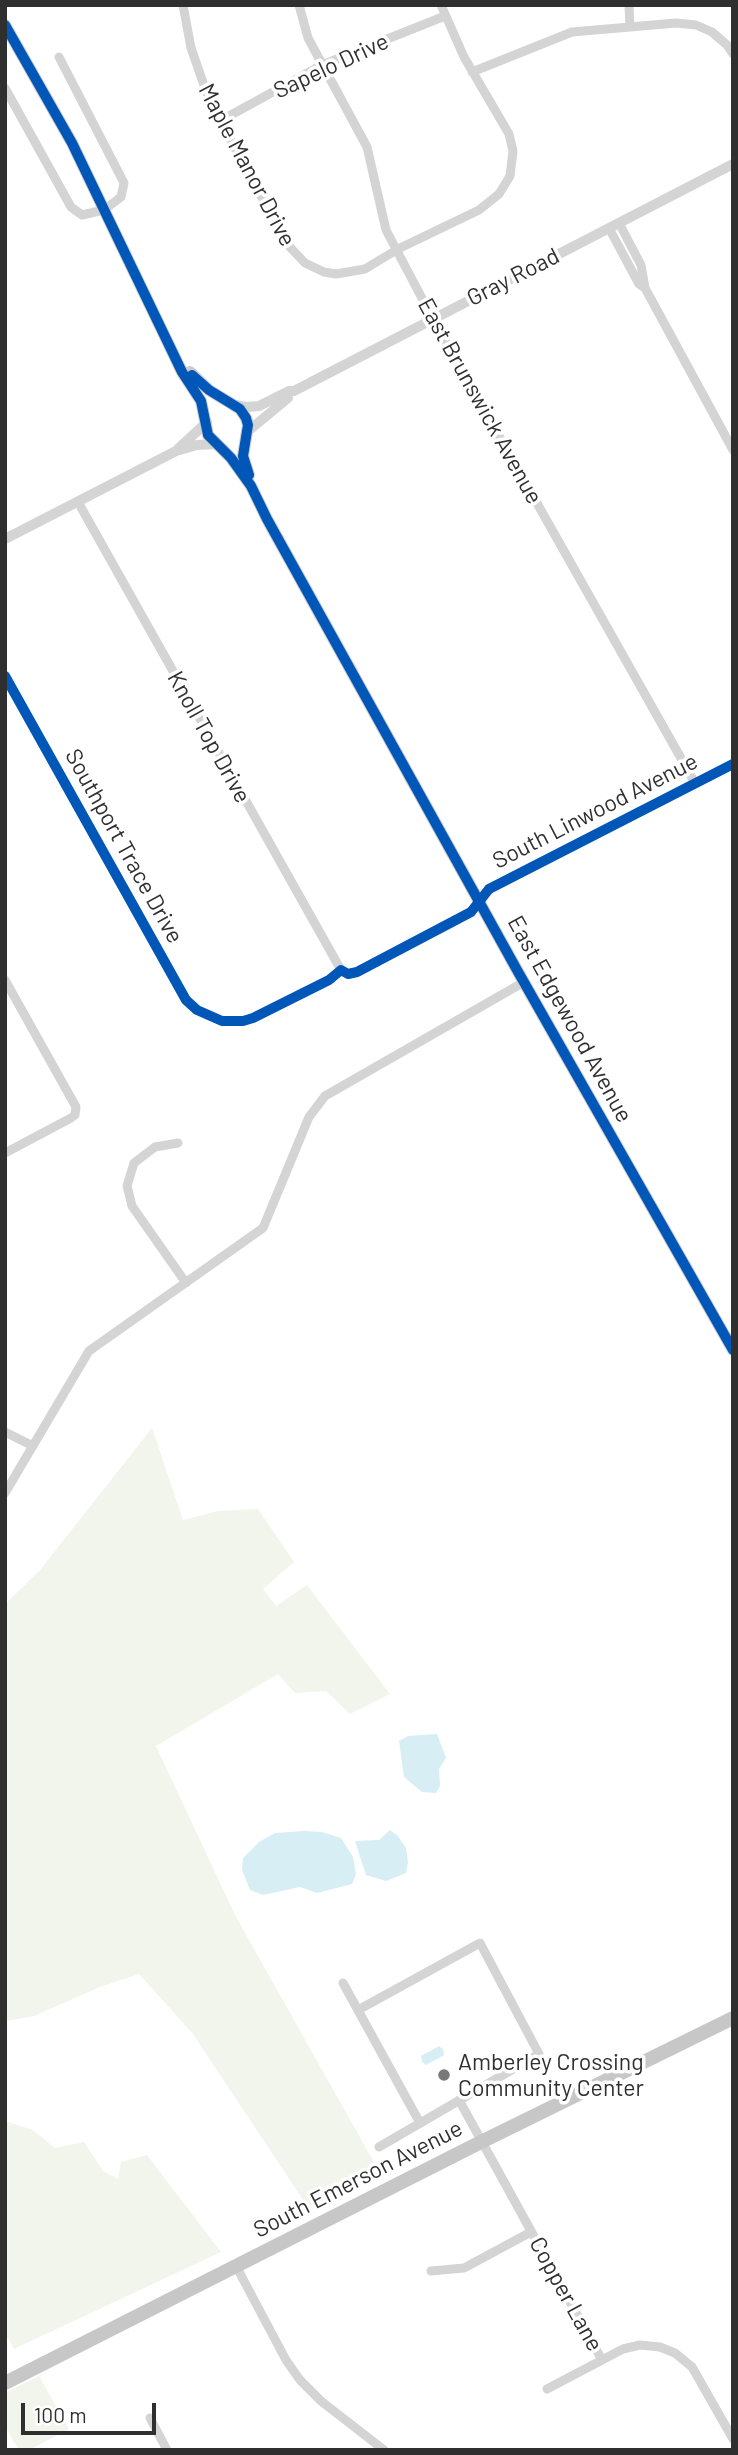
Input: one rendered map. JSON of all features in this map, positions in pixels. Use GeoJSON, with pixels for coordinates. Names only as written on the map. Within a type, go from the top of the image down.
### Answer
{"type":"FeatureCollection","features":[{"type":"Feature","properties":{"kind":"main road"},"geometry":{"type":"LineString","coordinates":[[5,25],[65,131],[179,363],[201,401],[208,435],[217,444],[231,446],[242,440],[247,432],[246,418],[240,409],[209,390],[179,363]]}},
{"type":"Feature","properties":{"kind":"main road"},"geometry":{"type":"LineString","coordinates":[[206,422],[215,409],[233,405]]}},
{"type":"Feature","properties":{"kind":"main road","name":"East Edgewood Avenue"},"geometry":{"type":"LineString","coordinates":[[247,432],[243,456],[251,486]]}},
{"type":"Feature","properties":{"kind":"main road","name":"East Edgewood Avenue"},"geometry":{"type":"LineString","coordinates":[[217,444],[236,464],[251,486],[524,982],[733,1350]]}},
{"type":"Feature","properties":{"kind":"main road","name":"South Emerson Avenue"},"geometry":{"type":"LineString","coordinates":[[5,2383],[733,2018]]}},
{"type":"Feature","properties":{"kind":"street","name":"Maple Manor Drive"},"geometry":{"type":"LineString","coordinates":[[183,5],[191,48],[200,76],[220,121],[288,246],[305,263],[324,272],[349,273],[368,267],[398,249],[487,205],[499,194],[510,176],[513,151],[509,134],[472,72],[441,5]]}},
{"type":"Feature","properties":{"kind":"street","name":"East Brunswick Avenue"},"geometry":{"type":"LineString","coordinates":[[299,5],[308,38],[367,147],[386,230],[433,319],[695,783]]}},
{"type":"Feature","properties":{"kind":"street"},"geometry":{"type":"LineString","coordinates":[[629,5],[630,27]]}},
{"type":"Feature","properties":{"kind":"street","name":"Sapelo Drive"},"geometry":{"type":"LineString","coordinates":[[220,121],[322,65],[445,16]]}},
{"type":"Feature","properties":{"kind":"street"},"geometry":{"type":"LineString","coordinates":[[472,72],[572,32],[676,23],[696,25],[718,37],[733,54]]}},
{"type":"Feature","properties":{"kind":"street"},"geometry":{"type":"LineString","coordinates":[[5,88],[71,207],[82,215],[104,210],[121,197],[124,183],[60,57]]}},
{"type":"Feature","properties":{"kind":"street","name":"Gray Road"},"geometry":{"type":"LineString","coordinates":[[233,405],[252,407],[294,391],[733,164]]}},
{"type":"Feature","properties":{"kind":"street"},"geometry":{"type":"LineString","coordinates":[[614,225],[641,265],[645,288],[733,450]]}},
{"type":"Feature","properties":{"kind":"street","name":"Gray Road"},"geometry":{"type":"LineString","coordinates":[[247,432],[293,395],[294,391]]}},
{"type":"Feature","properties":{"kind":"street"},"geometry":{"type":"LineString","coordinates":[[176,451],[206,422]]}},
{"type":"Feature","properties":{"kind":"street"},"geometry":{"type":"LineString","coordinates":[[5,539],[176,451],[197,445],[217,444]]}},
{"type":"Feature","properties":{"kind":"street","name":"Knoll Top Drive"},"geometry":{"type":"LineString","coordinates":[[78,502],[341,970]]}},
{"type":"Feature","properties":{"kind":"street","name":"Southport Trace Drive"},"geometry":{"type":"LineString","coordinates":[[5,676],[186,1000],[197,1010],[222,1021]]}},
{"type":"Feature","properties":{"kind":"street","name":"South Linwood Avenue"},"geometry":{"type":"LineString","coordinates":[[222,1021],[243,1021],[261,1015],[329,980],[341,970],[348,974],[356,972],[471,912],[489,889],[733,764]]}},
{"type":"Feature","properties":{"kind":"street"},"geometry":{"type":"LineString","coordinates":[[5,980],[74,1102],[76,1111],[71,1118],[48,1132],[5,1153]]}},
{"type":"Feature","properties":{"kind":"street"},"geometry":{"type":"LineString","coordinates":[[5,1493],[89,1351],[263,1228],[309,1117],[325,1096],[524,982]]}},
{"type":"Feature","properties":{"kind":"street"},"geometry":{"type":"LineString","coordinates":[[178,1143],[155,1147],[134,1163],[127,1186],[132,1206],[186,1283]]}},
{"type":"Feature","properties":{"kind":"street"},"geometry":{"type":"LineString","coordinates":[[5,1432],[33,1446]]}},
{"type":"Feature","properties":{"kind":"street"},"geometry":{"type":"LineString","coordinates":[[358,2010],[480,1943],[539,2054],[379,2147]]}},
{"type":"Feature","properties":{"kind":"street"},"geometry":{"type":"LineString","coordinates":[[343,1983],[421,2123]]}},
{"type":"Feature","properties":{"kind":"street","name":"Copper Lane"},"geometry":{"type":"LineString","coordinates":[[460,2100],[602,2360],[623,2349],[640,2346],[660,2347],[675,2353],[686,2361],[699,2377],[733,2439]]}},
{"type":"Feature","properties":{"kind":"street"},"geometry":{"type":"LineString","coordinates":[[431,2271],[464,2268],[531,2232]]}},
{"type":"Feature","properties":{"kind":"street"},"geometry":{"type":"LineString","coordinates":[[236,2266],[286,2360],[300,2380],[320,2401],[384,2450]]}},
{"type":"Feature","properties":{"kind":"street"},"geometry":{"type":"LineString","coordinates":[[547,2389],[602,2360]]}},
{"type":"Feature","properties":{"kind":"street"},"geometry":{"type":"LineString","coordinates":[[149,2418],[167,2450]]}},
{"type":"Feature","properties":{"kind":"shaded area"},"geometry":{"type":"Polygon","coordinates":[[[152,1428],[183,1520],[218,1511],[258,1509],[294,1562],[263,1589],[276,1606],[307,1585],[390,1694],[350,1714],[326,1691],[295,1693],[278,1674],[156,1746],[235,1915],[380,2173],[309,2209],[193,2034],[139,1974],[100,1987],[34,2016],[5,2021],[5,1604],[40,1570],[152,1428]]]}},
{"type":"Feature","properties":{"kind":"shaded area"},"geometry":{"type":"Polygon","coordinates":[[[5,2121],[33,2130],[55,2148],[84,2142],[103,2171],[118,2179],[121,2162],[147,2155],[221,2252],[14,2349],[5,2333],[5,2121]]]}},
{"type":"Feature","properties":{"kind":"shaded area"},"geometry":{"type":"Polygon","coordinates":[[[39,2376],[69,2429],[29,2450],[19,2450],[5,2427],[5,2393],[39,2376]]]}},
{"type":"Feature","properties":{"kind":"water"},"geometry":{"type":"Polygon","coordinates":[[[437,1734],[446,1758],[439,1769],[440,1786],[436,1793],[422,1792],[404,1777],[399,1741],[408,1736],[437,1734]]]}},
{"type":"Feature","properties":{"kind":"water"},"geometry":{"type":"Polygon","coordinates":[[[390,1830],[406,1848],[408,1863],[406,1873],[386,1881],[366,1875],[355,1841],[379,1840],[390,1830]]]}},
{"type":"Feature","properties":{"kind":"water"},"geometry":{"type":"Polygon","coordinates":[[[322,1832],[341,1838],[353,1857],[356,1874],[352,1884],[317,1893],[300,1887],[263,1895],[250,1890],[242,1870],[243,1858],[259,1842],[275,1833],[322,1832]]]}},
{"type":"Feature","properties":{"kind":"water"},"geometry":{"type":"Polygon","coordinates":[[[439,2046],[444,2055],[426,2065],[422,2062],[421,2056],[439,2046]]]}},
{"type":"Feature","properties":{"kind":"cycle path"},"geometry":{"type":"LineString","coordinates":[[5,25],[72,143],[182,372],[201,401],[208,435],[231,458],[251,486],[517,970],[733,1350]]}},
{"type":"Feature","properties":{"kind":"cycle path"},"geometry":{"type":"LineString","coordinates":[[192,375],[209,390],[240,409],[246,418],[248,425],[243,456],[249,475]]}},
{"type":"Feature","properties":{"kind":"cycle path"},"geometry":{"type":"LineString","coordinates":[[5,676],[186,1000],[197,1010],[222,1021],[253,1018],[329,980],[341,970],[348,974],[357,972],[471,912],[489,889],[733,764]]}},
{"type":"Feature","properties":{"kind":"place","name":"Amberley Crossing Community Center"},"geometry":{"type":"Point","coordinates":[444,2075]}}]}
